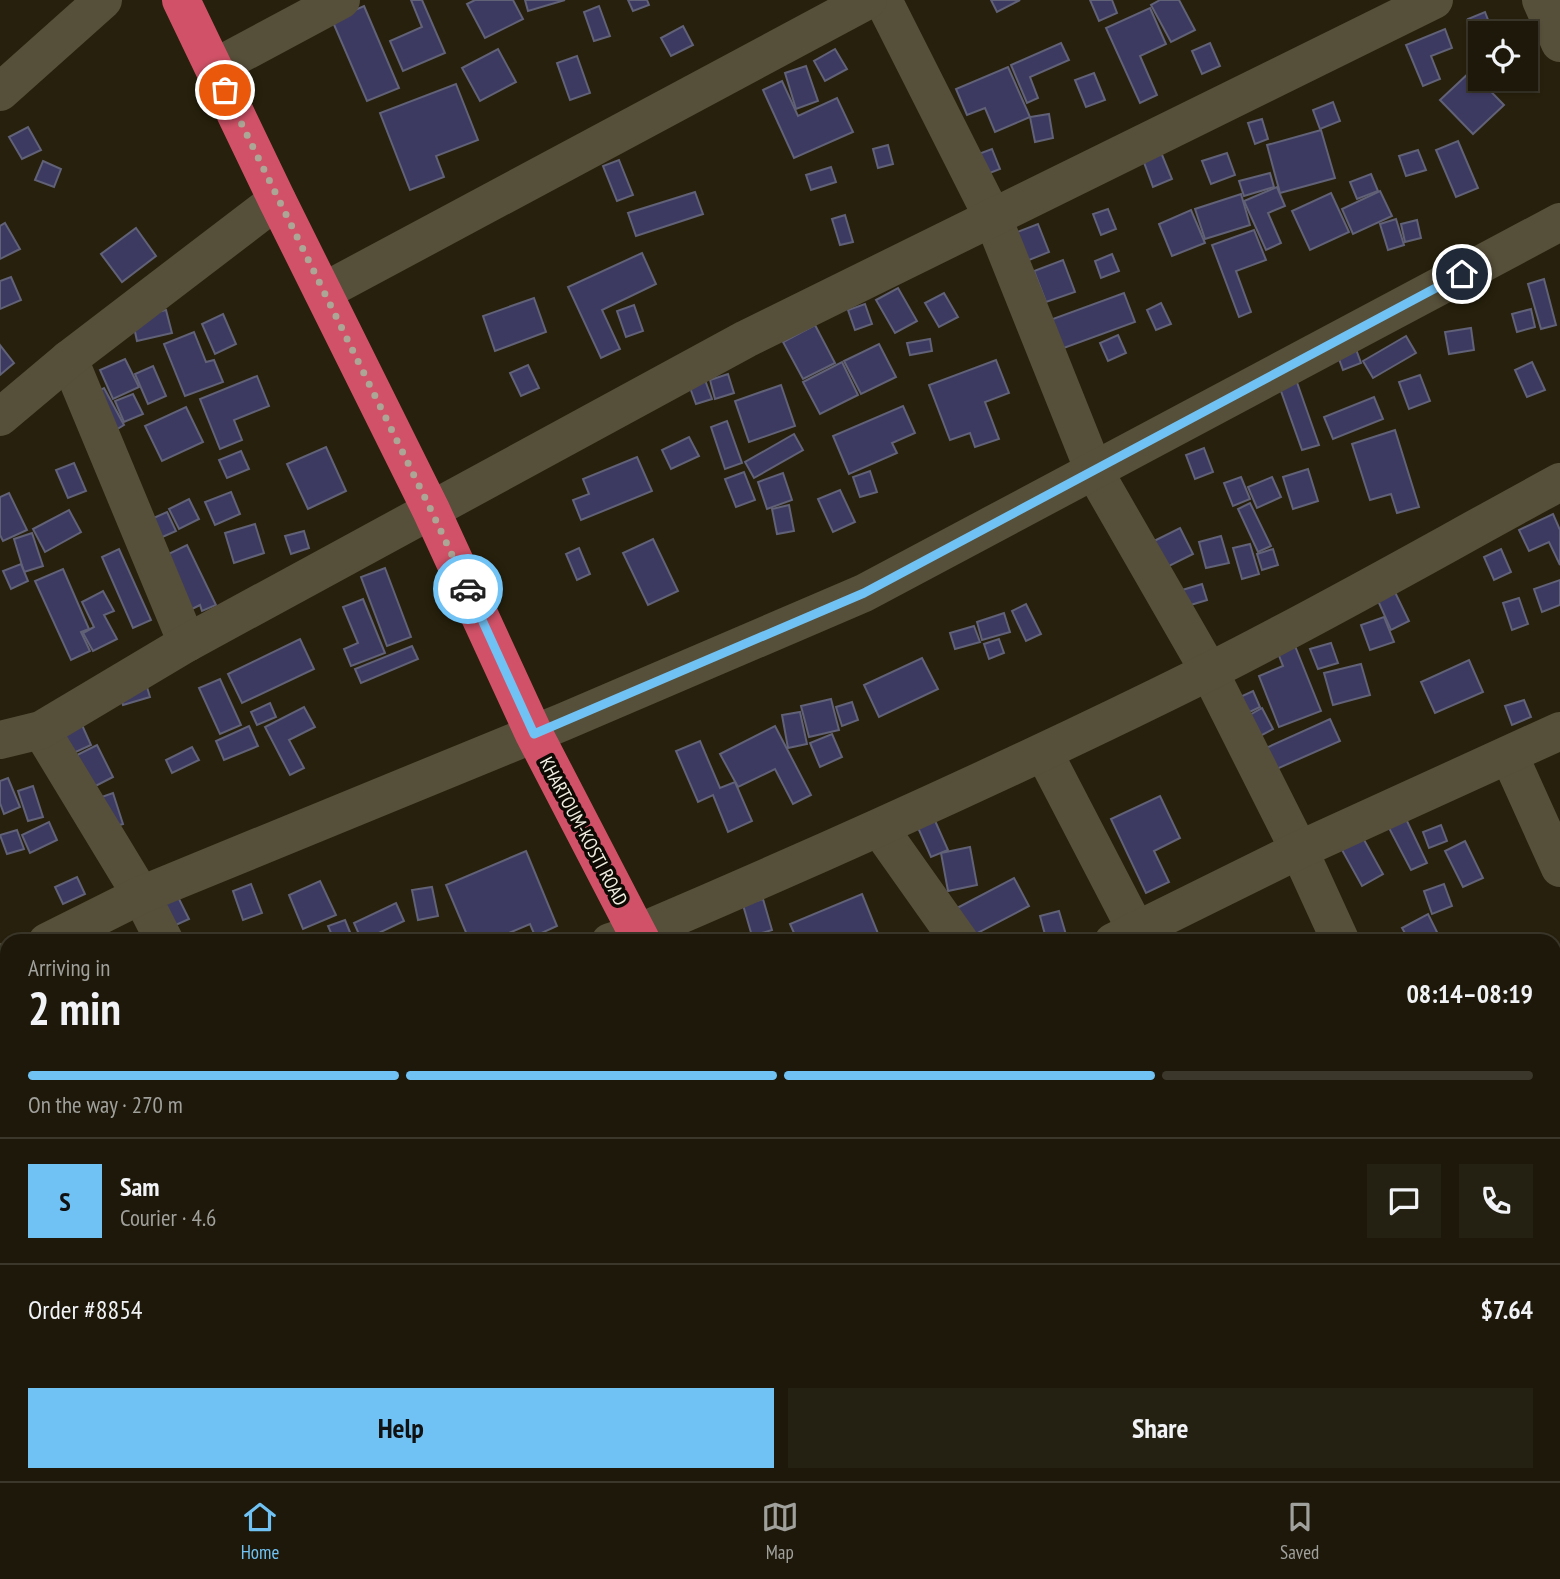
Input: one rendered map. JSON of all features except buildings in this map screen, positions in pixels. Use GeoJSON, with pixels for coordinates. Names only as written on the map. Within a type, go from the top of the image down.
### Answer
{"type":"FeatureCollection","features":[{"type":"Feature","properties":{"kind":"highway","name":"KHARTOUM-KOSTI ROAD"},"geometry":{"type":"LineString","coordinates":[[181,0],[431,510],[628,934]]}},
{"type":"Feature","properties":{"kind":"street"},"geometry":{"type":"LineString","coordinates":[[0,92],[103,0]]}},
{"type":"Feature","properties":{"kind":"street"},"geometry":{"type":"LineString","coordinates":[[214,68],[341,0]]}},
{"type":"Feature","properties":{"kind":"street"},"geometry":{"type":"LineString","coordinates":[[323,292],[868,0]]}},
{"type":"Feature","properties":{"kind":"street"},"geometry":{"type":"LineString","coordinates":[[883,0],[992,216],[1094,471],[1209,671],[1299,850],[1337,934]]}},
{"type":"Feature","properties":{"kind":"street"},"geometry":{"type":"LineString","coordinates":[[0,740],[41,730],[187,643],[746,339],[1434,0]]}},
{"type":"Feature","properties":{"kind":"street"},"geometry":{"type":"LineString","coordinates":[[1541,0],[1560,43]]}},
{"type":"Feature","properties":{"kind":"street"},"geometry":{"type":"LineString","coordinates":[[0,417],[69,359],[277,200]]}},
{"type":"Feature","properties":{"kind":"street"},"geometry":{"type":"LineString","coordinates":[[63,934],[141,895],[534,734],[864,593],[1560,222]]}},
{"type":"Feature","properties":{"kind":"street"},"geometry":{"type":"LineString","coordinates":[[69,359],[187,643]]}},
{"type":"Feature","properties":{"kind":"street"},"geometry":{"type":"LineString","coordinates":[[641,934],[1044,753],[1209,671],[1560,482]]}},
{"type":"Feature","properties":{"kind":"street"},"geometry":{"type":"LineString","coordinates":[[41,730],[141,895],[161,934]]}},
{"type":"Feature","properties":{"kind":"street"},"geometry":{"type":"LineString","coordinates":[[1128,934],[1299,850],[1560,731]]}},
{"type":"Feature","properties":{"kind":"street"},"geometry":{"type":"LineString","coordinates":[[1044,753],[1123,934]]}},
{"type":"Feature","properties":{"kind":"street"},"geometry":{"type":"LineString","coordinates":[[1509,755],[1560,867]]}},
{"type":"Feature","properties":{"kind":"street"},"geometry":{"type":"LineString","coordinates":[[880,829],[954,934]]}},
{"type":"Feature","properties":{"kind":"way so far"},"geometry":{"type":"LineString","coordinates":[[225,90],[468,589]]}},
{"type":"Feature","properties":{"kind":"route"},"geometry":{"type":"LineString","coordinates":[[468,589],[534,734],[864,593],[1462,274]]}}]}
